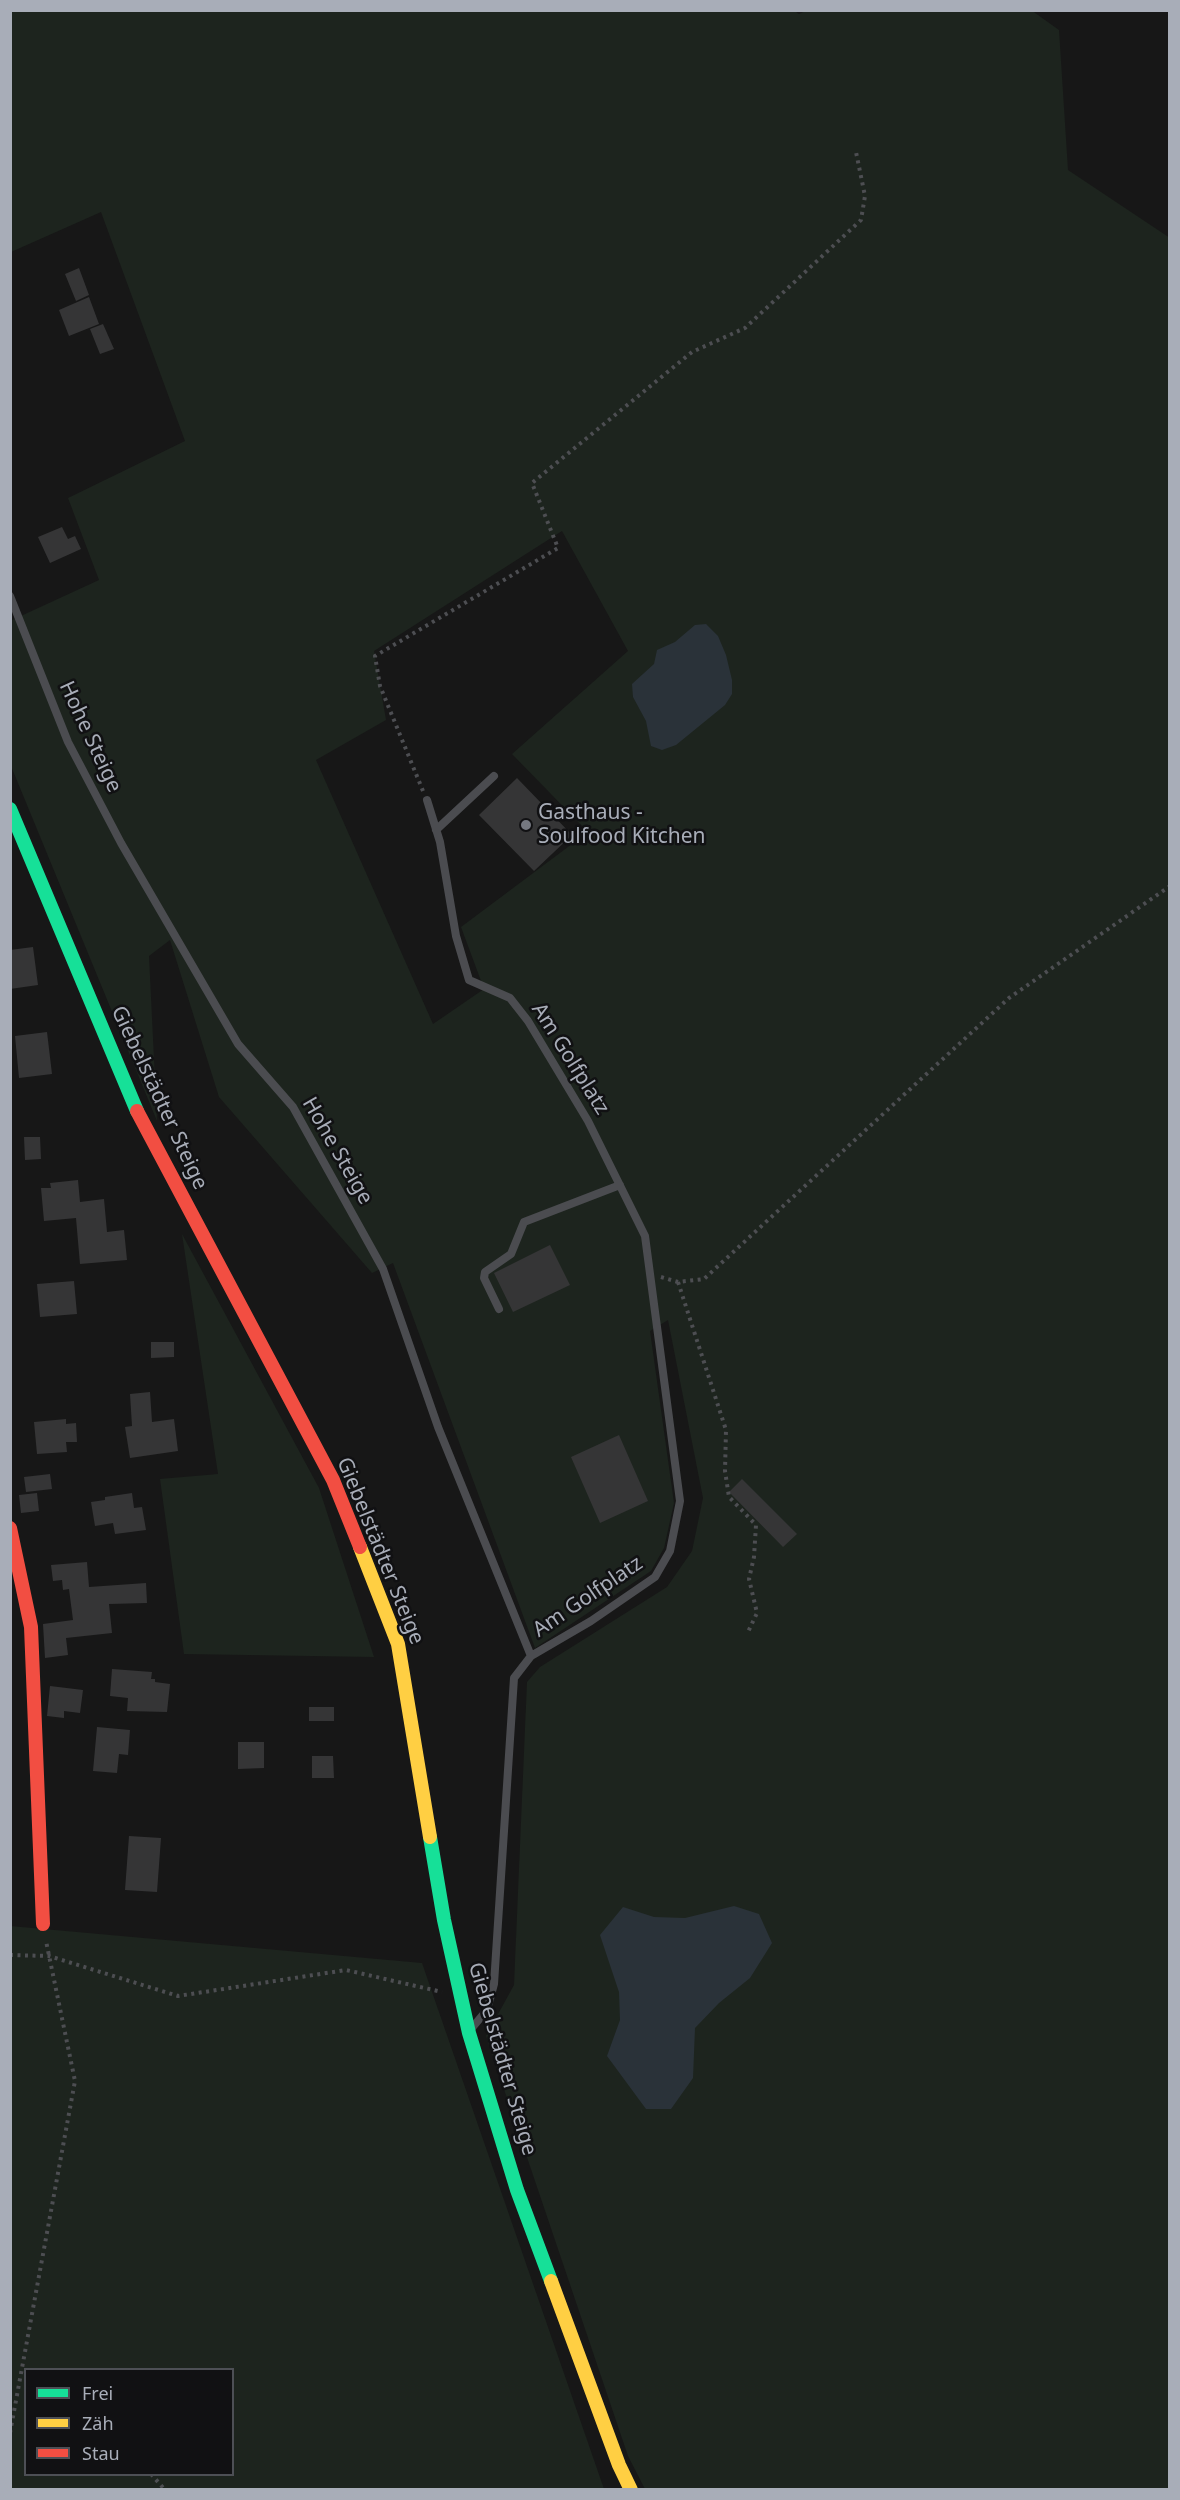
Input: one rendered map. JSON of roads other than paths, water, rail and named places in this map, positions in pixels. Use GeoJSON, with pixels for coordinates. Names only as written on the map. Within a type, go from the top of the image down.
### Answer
{"type":"FeatureCollection","features":[{"type":"Feature","properties":{"kind":"main road","name":"Giebelstädter Steige"},"geometry":{"type":"LineString","coordinates":[[10,809],[146,1131],[333,1480],[398,1644],[444,1920],[469,2033],[518,2190],[619,2465],[631,2490]]}},
{"type":"Feature","properties":{"kind":"main road"},"geometry":{"type":"LineString","coordinates":[[10,1528],[32,1627],[43,1924]]}},
{"type":"Feature","properties":{"kind":"lane","name":"Hohe Steige"},"geometry":{"type":"LineString","coordinates":[[10,596],[68,742],[121,843],[238,1044],[293,1107],[383,1269],[438,1427],[531,1656]]}},
{"type":"Feature","properties":{"kind":"lane"},"geometry":{"type":"LineString","coordinates":[[436,830],[494,776]]}},
{"type":"Feature","properties":{"kind":"lane","name":"Am Golfplatz"},"geometry":{"type":"LineString","coordinates":[[427,800],[436,830],[456,936],[469,980],[510,998],[528,1021],[588,1121],[645,1236],[652,1274],[680,1501],[670,1551],[655,1577],[591,1622],[531,1656],[514,1678],[494,1984],[486,2010],[469,2033]]}},
{"type":"Feature","properties":{"kind":"lane"},"geometry":{"type":"LineString","coordinates":[[498,1309],[484,1278],[485,1272],[511,1254],[524,1222],[620,1185]]}},
{"type":"Feature","properties":{"kind":"place","name":"Gasthaus - Soulfood Kitchen"},"geometry":{"type":"Point","coordinates":[526,825]}}]}
